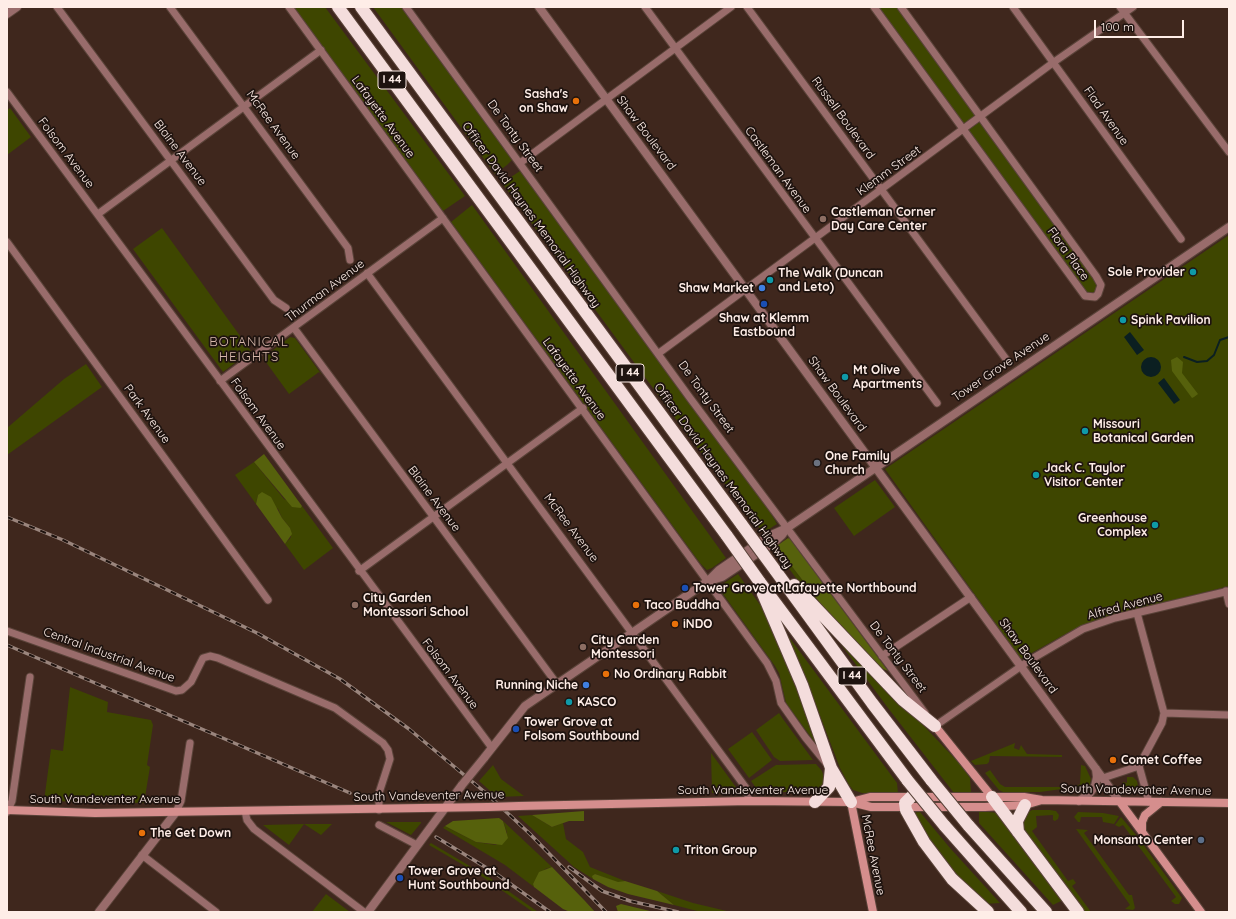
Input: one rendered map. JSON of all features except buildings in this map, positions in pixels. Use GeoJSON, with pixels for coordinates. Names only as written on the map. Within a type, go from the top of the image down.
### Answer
{"type":"FeatureCollection","features":[{"type":"Feature","properties":{"kind":"highway","name":"I 44"},"geometry":{"type":"LineString","coordinates":[[338,7],[759,581],[908,781],[944,825],[1018,909]]}},
{"type":"Feature","properties":{"kind":"highway","name":"Officer David Haynes Memorial Highway"},"geometry":{"type":"LineString","coordinates":[[361,7],[872,703],[968,825],[1043,909]]}},
{"type":"Feature","properties":{"kind":"highway"},"geometry":{"type":"LineString","coordinates":[[775,570],[796,587],[903,700],[935,726]]}},
{"type":"Feature","properties":{"kind":"highway"},"geometry":{"type":"LineString","coordinates":[[759,581],[766,603],[802,685],[831,768],[851,802]]}},
{"type":"Feature","properties":{"kind":"highway"},"geometry":{"type":"LineString","coordinates":[[815,802],[829,787],[831,768]]}},
{"type":"Feature","properties":{"kind":"highway"},"geometry":{"type":"LineString","coordinates":[[908,802],[908,815],[933,855],[952,878],[984,909]]}},
{"type":"Feature","properties":{"kind":"highway"},"geometry":{"type":"LineString","coordinates":[[996,802],[1078,912]]}},
{"type":"Feature","properties":{"kind":"highway"},"geometry":{"type":"LineString","coordinates":[[1018,832],[1017,821],[1025,805]]}},
{"type":"Feature","properties":{"kind":"main road","name":"De Tonty Street"},"geometry":{"type":"LineString","coordinates":[[935,726],[996,802]]}},
{"type":"Feature","properties":{"kind":"main road"},"geometry":{"type":"LineString","coordinates":[[959,807],[972,798],[977,792],[978,778]]}},
{"type":"Feature","properties":{"kind":"main road","name":"South Vandeventer Avenue"},"geometry":{"type":"LineString","coordinates":[[851,802],[870,797],[959,807],[1024,797],[1042,800],[1229,803]]}},
{"type":"Feature","properties":{"kind":"main road","name":"South Vandeventer Avenue"},"geometry":{"type":"LineString","coordinates":[[7,811],[95,813],[379,810],[749,801],[851,802],[871,807],[908,802],[972,798],[1025,805],[1042,800]]}},
{"type":"Feature","properties":{"kind":"main road","name":"McRee Avenue"},"geometry":{"type":"LineString","coordinates":[[851,802],[873,912]]}},
{"type":"Feature","properties":{"kind":"main road","name":"Shaw Boulevard"},"geometry":{"type":"LineString","coordinates":[[1120,802],[1201,912]]}},
{"type":"Feature","properties":{"kind":"main road"},"geometry":{"type":"LineString","coordinates":[[1142,832],[1142,822],[1145,815],[1160,802]]}},
{"type":"Feature","properties":{"kind":"street"},"geometry":{"type":"LineString","coordinates":[[7,14],[17,7]]}},
{"type":"Feature","properties":{"kind":"street","name":"Blaine Avenue"},"geometry":{"type":"LineString","coordinates":[[57,7],[172,160],[274,300],[286,308]]}},
{"type":"Feature","properties":{"kind":"street","name":"McRee Avenue"},"geometry":{"type":"LineString","coordinates":[[170,7],[348,248],[350,260]]}},
{"type":"Feature","properties":{"kind":"street","name":"Lafayette Avenue"},"geometry":{"type":"LineString","coordinates":[[289,7],[583,408],[767,663],[776,682],[781,703],[812,747],[831,768]]}},
{"type":"Feature","properties":{"kind":"street","name":"De Tonty Street"},"geometry":{"type":"LineString","coordinates":[[406,7],[787,528],[935,726]]}},
{"type":"Feature","properties":{"kind":"street","name":"Shaw Boulevard"},"geometry":{"type":"LineString","coordinates":[[539,7],[605,99],[746,288],[1120,802]]}},
{"type":"Feature","properties":{"kind":"street","name":"Castleman Avenue"},"geometry":{"type":"LineString","coordinates":[[645,7],[936,403]]}},
{"type":"Feature","properties":{"kind":"street"},"geometry":{"type":"LineString","coordinates":[[520,163],[731,7]]}},
{"type":"Feature","properties":{"kind":"street","name":"Russell Boulevard"},"geometry":{"type":"LineString","coordinates":[[747,7],[1006,359]]}},
{"type":"Feature","properties":{"kind":"street","name":"Flora Place"},"geometry":{"type":"LineString","coordinates":[[874,7],[1085,296],[1095,297],[1098,294],[1101,285],[1096,276],[901,7]]}},
{"type":"Feature","properties":{"kind":"street","name":"Flad Avenue"},"geometry":{"type":"LineString","coordinates":[[1013,7],[1181,239]]}},
{"type":"Feature","properties":{"kind":"street"},"geometry":{"type":"LineString","coordinates":[[1120,7],[1229,152]]}},
{"type":"Feature","properties":{"kind":"street","name":"Klemm Street"},"geometry":{"type":"LineString","coordinates":[[659,353],[1054,62],[1133,7]]}},
{"type":"Feature","properties":{"kind":"street"},"geometry":{"type":"LineString","coordinates":[[98,214],[321,50]]}},
{"type":"Feature","properties":{"kind":"street","name":"Folsom Avenue"},"geometry":{"type":"LineString","coordinates":[[7,92],[359,571],[492,748]]}},
{"type":"Feature","properties":{"kind":"street","name":"Thurman Avenue"},"geometry":{"type":"LineString","coordinates":[[220,381],[294,328],[367,272],[444,218]]}},
{"type":"Feature","properties":{"kind":"street","name":"Tower Grove Avenue"},"geometry":{"type":"LineString","coordinates":[[368,912],[462,785],[521,710],[708,581],[719,570],[767,537],[787,528],[1229,227]]}},
{"type":"Feature","properties":{"kind":"street","name":"Park Avenue"},"geometry":{"type":"LineString","coordinates":[[7,242],[268,600]]}},
{"type":"Feature","properties":{"kind":"street","name":"McRee Avenue"},"geometry":{"type":"LineString","coordinates":[[367,272],[746,788],[749,801]]}},
{"type":"Feature","properties":{"kind":"street","name":"Blaine Avenue"},"geometry":{"type":"LineString","coordinates":[[294,328],[557,684]]}},
{"type":"Feature","properties":{"kind":"street"},"geometry":{"type":"LineString","coordinates":[[359,571],[583,408]]}},
{"type":"Feature","properties":{"kind":"street"},"geometry":{"type":"LineString","coordinates":[[1228,591],[1229,604]]}},
{"type":"Feature","properties":{"kind":"street","name":"Alfred Avenue"},"geometry":{"type":"LineString","coordinates":[[935,726],[1021,666],[1083,629],[1104,621],[1228,591]]}},
{"type":"Feature","properties":{"kind":"street"},"geometry":{"type":"LineString","coordinates":[[882,656],[970,597]]}},
{"type":"Feature","properties":{"kind":"street"},"geometry":{"type":"LineString","coordinates":[[1137,613],[1164,714],[1162,724],[1140,766],[1149,802]]}},
{"type":"Feature","properties":{"kind":"street","name":"Central Industrial Avenue"},"geometry":{"type":"LineString","coordinates":[[7,630],[176,691],[186,688],[191,682],[203,658],[210,656],[218,658],[324,703],[361,726],[383,743],[388,750],[390,759],[379,793],[379,810]]}},
{"type":"Feature","properties":{"kind":"street"},"geometry":{"type":"LineString","coordinates":[[7,811],[12,801],[30,677]]}},
{"type":"Feature","properties":{"kind":"street"},"geometry":{"type":"LineString","coordinates":[[1164,714],[1229,715]]}},
{"type":"Feature","properties":{"kind":"street"},"geometry":{"type":"LineString","coordinates":[[99,912],[176,812],[182,801],[190,743]]}},
{"type":"Feature","properties":{"kind":"street"},"geometry":{"type":"LineString","coordinates":[[1103,778],[1140,766]]}},
{"type":"Feature","properties":{"kind":"street"},"geometry":{"type":"LineString","coordinates":[[1079,801],[1089,794],[1095,786],[1097,777],[1096,768]]}},
{"type":"Feature","properties":{"kind":"street"},"geometry":{"type":"LineString","coordinates":[[245,811],[250,824],[364,912]]}},
{"type":"Feature","properties":{"kind":"street"},"geometry":{"type":"LineString","coordinates":[[379,825],[417,845]]}},
{"type":"Feature","properties":{"kind":"street"},"geometry":{"type":"LineString","coordinates":[[142,855],[216,912]]}},
{"type":"Feature","properties":{"kind":"green space"},"geometry":{"type":"Polygon","coordinates":[[[294,7],[325,7],[465,196],[443,211],[294,7]]]}},
{"type":"Feature","properties":{"kind":"green space"},"geometry":{"type":"Polygon","coordinates":[[[373,7],[401,7],[512,160],[507,165],[495,174],[373,7]]]}},
{"type":"Feature","properties":{"kind":"green space"},"geometry":{"type":"Polygon","coordinates":[[[874,7],[901,7],[1101,285],[1090,298],[874,7]]]}},
{"type":"Feature","properties":{"kind":"green space"},"geometry":{"type":"Polygon","coordinates":[[[10,108],[31,137],[7,155],[7,110],[10,108]]]}},
{"type":"Feature","properties":{"kind":"green space"},"geometry":{"type":"Polygon","coordinates":[[[520,171],[770,512],[777,524],[763,533],[689,437],[502,183],[520,171]]]}},
{"type":"Feature","properties":{"kind":"green space"},"geometry":{"type":"Polygon","coordinates":[[[472,205],[726,558],[712,568],[707,570],[700,563],[451,222],[472,205]]]}},
{"type":"Feature","properties":{"kind":"green space"},"geometry":{"type":"Polygon","coordinates":[[[162,228],[251,351],[223,372],[133,249],[162,228]]]}},
{"type":"Feature","properties":{"kind":"green space","name":"Missouri Botanical Garden"},"geometry":{"type":"Polygon","coordinates":[[[1229,235],[1229,586],[1102,618],[1069,632],[1021,659],[885,469],[1229,235]]]}},
{"type":"Feature","properties":{"kind":"green space"},"geometry":{"type":"Polygon","coordinates":[[[290,337],[295,338],[322,375],[319,372],[289,394],[263,358],[290,337]]]}},
{"type":"Feature","properties":{"kind":"green space"},"geometry":{"type":"Polygon","coordinates":[[[1177,357],[1183,362],[1182,373],[1198,394],[1192,398],[1172,371],[1171,360],[1177,357]]]}},
{"type":"Feature","properties":{"kind":"green space"},"geometry":{"type":"Polygon","coordinates":[[[86,364],[102,387],[7,455],[7,428],[64,379],[86,364]]]}},
{"type":"Feature","properties":{"kind":"green space"},"geometry":{"type":"Polygon","coordinates":[[[264,454],[302,506],[301,508],[292,507],[254,462],[264,454]]]}},
{"type":"Feature","properties":{"kind":"green space"},"geometry":{"type":"Polygon","coordinates":[[[254,462],[284,499],[301,508],[302,506],[333,548],[304,570],[285,544],[291,537],[290,528],[282,518],[278,509],[258,495],[256,504],[235,475],[254,462]]]}},
{"type":"Feature","properties":{"kind":"green space"},"geometry":{"type":"Polygon","coordinates":[[[875,480],[895,507],[854,536],[834,508],[875,480]]]}},
{"type":"Feature","properties":{"kind":"green space"},"geometry":{"type":"Polygon","coordinates":[[[262,492],[271,497],[282,518],[290,528],[292,534],[285,544],[256,504],[258,495],[262,492]]]}},
{"type":"Feature","properties":{"kind":"green space"},"geometry":{"type":"Polygon","coordinates":[[[788,538],[888,671],[876,666],[834,624],[824,608],[787,560],[780,556],[774,548],[788,538]]]}},
{"type":"Feature","properties":{"kind":"green space"},"geometry":{"type":"Polygon","coordinates":[[[780,556],[787,560],[824,608],[834,624],[811,599],[780,556]]]}},
{"type":"Feature","properties":{"kind":"green space"},"geometry":{"type":"Polygon","coordinates":[[[738,574],[763,609],[792,676],[816,744],[786,703],[779,673],[775,666],[718,587],[738,574]]]}},
{"type":"Feature","properties":{"kind":"green space"},"geometry":{"type":"Polygon","coordinates":[[[786,633],[897,783],[898,793],[862,793],[853,790],[849,785],[840,768],[814,700],[784,634],[786,633]]]}},
{"type":"Feature","properties":{"kind":"green space"},"geometry":{"type":"Polygon","coordinates":[[[837,639],[885,685],[960,764],[970,778],[971,792],[954,793],[837,639]]]}},
{"type":"Feature","properties":{"kind":"green space"},"geometry":{"type":"Polygon","coordinates":[[[70,687],[108,702],[107,712],[151,720],[153,725],[147,765],[150,767],[144,803],[44,801],[51,749],[63,751],[70,687]]]}},
{"type":"Feature","properties":{"kind":"green space"},"geometry":{"type":"Polygon","coordinates":[[[779,713],[813,760],[780,761],[774,757],[756,730],[779,713]]]}},
{"type":"Feature","properties":{"kind":"green space"},"geometry":{"type":"Polygon","coordinates":[[[752,732],[772,760],[749,778],[728,749],[752,732]]]}},
{"type":"Feature","properties":{"kind":"green space"},"geometry":{"type":"Polygon","coordinates":[[[1015,743],[1014,748],[1019,750],[1021,745],[1027,754],[1062,755],[1062,757],[990,756],[987,764],[975,765],[971,761],[1015,743]]]}},
{"type":"Feature","properties":{"kind":"green space"},"geometry":{"type":"Polygon","coordinates":[[[711,753],[738,790],[735,793],[712,793],[711,753]]]}},
{"type":"Feature","properties":{"kind":"green space"},"geometry":{"type":"Polygon","coordinates":[[[816,764],[822,771],[825,781],[817,792],[759,792],[751,781],[776,765],[816,764]]]}},
{"type":"Feature","properties":{"kind":"green space"},"geometry":{"type":"Polygon","coordinates":[[[493,765],[501,779],[524,796],[497,797],[479,781],[493,765]]]}},
{"type":"Feature","properties":{"kind":"green space"},"geometry":{"type":"Polygon","coordinates":[[[1081,765],[1085,766],[1091,779],[1089,787],[1085,790],[1062,789],[1040,792],[1003,792],[999,790],[985,773],[990,770],[1000,784],[1005,787],[1074,787],[1080,784],[1081,765]]]}},
{"type":"Feature","properties":{"kind":"green space"},"geometry":{"type":"Polygon","coordinates":[[[1127,777],[1133,777],[1137,781],[1138,786],[1134,791],[1126,791],[1123,787],[1123,782],[1127,783],[1127,777]]]}},
{"type":"Feature","properties":{"kind":"green space"},"geometry":{"type":"Polygon","coordinates":[[[1032,810],[1056,811],[1059,815],[1058,819],[1055,821],[1053,820],[1053,815],[1036,816],[1037,827],[1032,831],[1068,881],[1073,879],[1076,883],[1072,886],[1091,912],[1084,912],[1024,830],[1022,822],[1027,813],[1032,810]]]}},
{"type":"Feature","properties":{"kind":"green space"},"geometry":{"type":"Polygon","coordinates":[[[584,811],[584,821],[569,821],[552,827],[532,815],[584,811]]]}},
{"type":"Feature","properties":{"kind":"green space"},"geometry":{"type":"Polygon","coordinates":[[[979,811],[998,813],[1063,900],[1053,905],[979,823],[979,811]]]}},
{"type":"Feature","properties":{"kind":"green space"},"geometry":{"type":"Polygon","coordinates":[[[920,812],[950,848],[1000,903],[984,904],[939,857],[913,813],[920,812]]]}},
{"type":"Feature","properties":{"kind":"green space"},"geometry":{"type":"Polygon","coordinates":[[[1078,812],[1103,813],[1119,816],[1114,824],[1103,822],[1102,817],[1081,817],[1080,822],[1078,822],[1074,817],[1078,812]]]}},
{"type":"Feature","properties":{"kind":"green space"},"geometry":{"type":"Polygon","coordinates":[[[532,815],[552,827],[563,823],[566,839],[583,852],[590,867],[625,881],[618,883],[595,874],[593,879],[574,867],[518,816],[532,815]]]}},
{"type":"Feature","properties":{"kind":"green space"},"geometry":{"type":"Polygon","coordinates":[[[1121,817],[1137,836],[1182,898],[1179,904],[1175,904],[1171,901],[1176,897],[1123,825],[1119,827],[1115,825],[1121,817]]]}},
{"type":"Feature","properties":{"kind":"green space"},"geometry":{"type":"Polygon","coordinates":[[[499,818],[503,821],[508,838],[502,845],[476,842],[445,826],[453,821],[499,818]]]}},
{"type":"Feature","properties":{"kind":"green space"},"geometry":{"type":"Polygon","coordinates":[[[503,821],[552,867],[545,869],[533,884],[534,887],[505,865],[443,828],[445,826],[476,842],[496,845],[507,833],[503,821]]]}},
{"type":"Feature","properties":{"kind":"green space"},"geometry":{"type":"Polygon","coordinates":[[[386,822],[421,822],[421,823],[411,835],[386,822]]]}},
{"type":"Feature","properties":{"kind":"green space"},"geometry":{"type":"Polygon","coordinates":[[[304,824],[332,824],[321,835],[304,824]]]}},
{"type":"Feature","properties":{"kind":"green space"},"geometry":{"type":"Polygon","coordinates":[[[304,824],[289,845],[263,825],[304,824]]]}},
{"type":"Feature","properties":{"kind":"green space"},"geometry":{"type":"Polygon","coordinates":[[[1076,829],[1088,830],[1084,833],[1129,895],[1132,895],[1135,908],[1133,910],[1125,909],[1130,905],[1076,829]]]}},
{"type":"Feature","properties":{"kind":"green space"},"geometry":{"type":"Polygon","coordinates":[[[431,843],[490,878],[538,912],[533,912],[477,873],[429,845],[431,843]]]}},
{"type":"Feature","properties":{"kind":"green space"},"geometry":{"type":"Polygon","coordinates":[[[552,867],[595,912],[570,912],[563,909],[534,887],[533,884],[539,872],[552,867]]]}},
{"type":"Feature","properties":{"kind":"green space"},"geometry":{"type":"Polygon","coordinates":[[[595,874],[618,882],[625,881],[657,891],[674,905],[628,894],[608,887],[593,879],[592,876],[595,874]]]}},
{"type":"Feature","properties":{"kind":"green space"},"geometry":{"type":"Polygon","coordinates":[[[657,891],[693,903],[731,912],[701,912],[674,905],[657,891]]]}},
{"type":"Feature","properties":{"kind":"green space"},"geometry":{"type":"Polygon","coordinates":[[[326,894],[350,912],[312,912],[326,894]]]}},
{"type":"Feature","properties":{"kind":"green space"},"geometry":{"type":"Polygon","coordinates":[[[621,904],[654,912],[618,912],[616,906],[621,904]]]}},
{"type":"Feature","properties":{"kind":"water"},"geometry":{"type":"Polygon","coordinates":[[[1130,332],[1144,350],[1137,355],[1124,337],[1130,332]]]}},
{"type":"Feature","properties":{"kind":"water"},"geometry":{"type":"Polygon","coordinates":[[[1151,357],[1158,360],[1161,367],[1158,374],[1151,377],[1144,374],[1141,367],[1144,360],[1151,357]]]}},
{"type":"Feature","properties":{"kind":"water"},"geometry":{"type":"Polygon","coordinates":[[[1164,378],[1180,400],[1174,404],[1158,383],[1164,378]]]}},
{"type":"Feature","properties":{"kind":"waterway"},"geometry":{"type":"LineString","coordinates":[[1184,357],[1197,362],[1207,361],[1214,355],[1220,340],[1229,337]]}},
{"type":"Feature","properties":{"kind":"railway"},"geometry":{"type":"LineString","coordinates":[[7,517],[63,540],[257,633],[340,679],[409,729],[487,794],[530,834],[606,912]]}},
{"type":"Feature","properties":{"kind":"railway"},"geometry":{"type":"LineString","coordinates":[[7,645],[350,793]]}},
{"type":"Feature","properties":{"kind":"railway"},"geometry":{"type":"LineString","coordinates":[[436,837],[495,873],[550,912]]}},
{"type":"Feature","properties":{"kind":"railway"},"geometry":{"type":"LineString","coordinates":[[569,867],[602,891],[630,901],[678,912]]}},
{"type":"Feature","properties":{"kind":"place","name":"Sasha's on Shaw"},"geometry":{"type":"Point","coordinates":[576,101]}},
{"type":"Feature","properties":{"kind":"place","name":"Castleman Corner Day Care Center"},"geometry":{"type":"Point","coordinates":[823,219]}},
{"type":"Feature","properties":{"kind":"place","name":"Sole Provider"},"geometry":{"type":"Point","coordinates":[1193,272]}},
{"type":"Feature","properties":{"kind":"place","name":"The Walk (Duncan and Leto)"},"geometry":{"type":"Point","coordinates":[770,280]}},
{"type":"Feature","properties":{"kind":"place","name":"Shaw Market"},"geometry":{"type":"Point","coordinates":[762,288]}},
{"type":"Feature","properties":{"kind":"place","name":"Shaw at Klemm Eastbound"},"geometry":{"type":"Point","coordinates":[764,304]}},
{"type":"Feature","properties":{"kind":"place","name":"Spink Pavilion"},"geometry":{"type":"Point","coordinates":[1123,320]}},
{"type":"Feature","properties":{"kind":"place","name":"Mt Olive Apartments"},"geometry":{"type":"Point","coordinates":[845,377]}},
{"type":"Feature","properties":{"kind":"place","name":"Missouri Botanical Garden"},"geometry":{"type":"Point","coordinates":[1085,431]}},
{"type":"Feature","properties":{"kind":"place","name":"One Family Church"},"geometry":{"type":"Point","coordinates":[817,463]}},
{"type":"Feature","properties":{"kind":"place","name":"Jack C. Taylor Visitor Center"},"geometry":{"type":"Point","coordinates":[1036,475]}},
{"type":"Feature","properties":{"kind":"place","name":"Greenhouse Complex"},"geometry":{"type":"Point","coordinates":[1155,525]}},
{"type":"Feature","properties":{"kind":"place","name":"Tower Grove at Lafayette Northbound"},"geometry":{"type":"Point","coordinates":[685,588]}},
{"type":"Feature","properties":{"kind":"place","name":"City Garden Montessori School"},"geometry":{"type":"Point","coordinates":[355,605]}},
{"type":"Feature","properties":{"kind":"place","name":"Taco Buddha"},"geometry":{"type":"Point","coordinates":[636,605]}},
{"type":"Feature","properties":{"kind":"place","name":"iNDO"},"geometry":{"type":"Point","coordinates":[675,624]}},
{"type":"Feature","properties":{"kind":"place","name":"City Garden Montessori"},"geometry":{"type":"Point","coordinates":[583,647]}},
{"type":"Feature","properties":{"kind":"place","name":"No Ordinary Rabbit"},"geometry":{"type":"Point","coordinates":[606,674]}},
{"type":"Feature","properties":{"kind":"place","name":"Running Niche"},"geometry":{"type":"Point","coordinates":[586,685]}},
{"type":"Feature","properties":{"kind":"place","name":"KASCO"},"geometry":{"type":"Point","coordinates":[569,702]}},
{"type":"Feature","properties":{"kind":"place","name":"Tower Grove at Folsom Southbound"},"geometry":{"type":"Point","coordinates":[516,729]}},
{"type":"Feature","properties":{"kind":"place","name":"Comet Coffee"},"geometry":{"type":"Point","coordinates":[1113,760]}},
{"type":"Feature","properties":{"kind":"place","name":"The Get Down"},"geometry":{"type":"Point","coordinates":[142,833]}},
{"type":"Feature","properties":{"kind":"place","name":"Monsanto Center"},"geometry":{"type":"Point","coordinates":[1201,840]}},
{"type":"Feature","properties":{"kind":"place","name":"Triton Group"},"geometry":{"type":"Point","coordinates":[676,850]}},
{"type":"Feature","properties":{"kind":"place","name":"Tower Grove at Hunt Southbound"},"geometry":{"type":"Point","coordinates":[400,878]}},
{"type":"Feature","properties":{"kind":"district","name":"BOTANICAL HEIGHTS"},"geometry":{"type":"Point","coordinates":[249,350]}}]}
